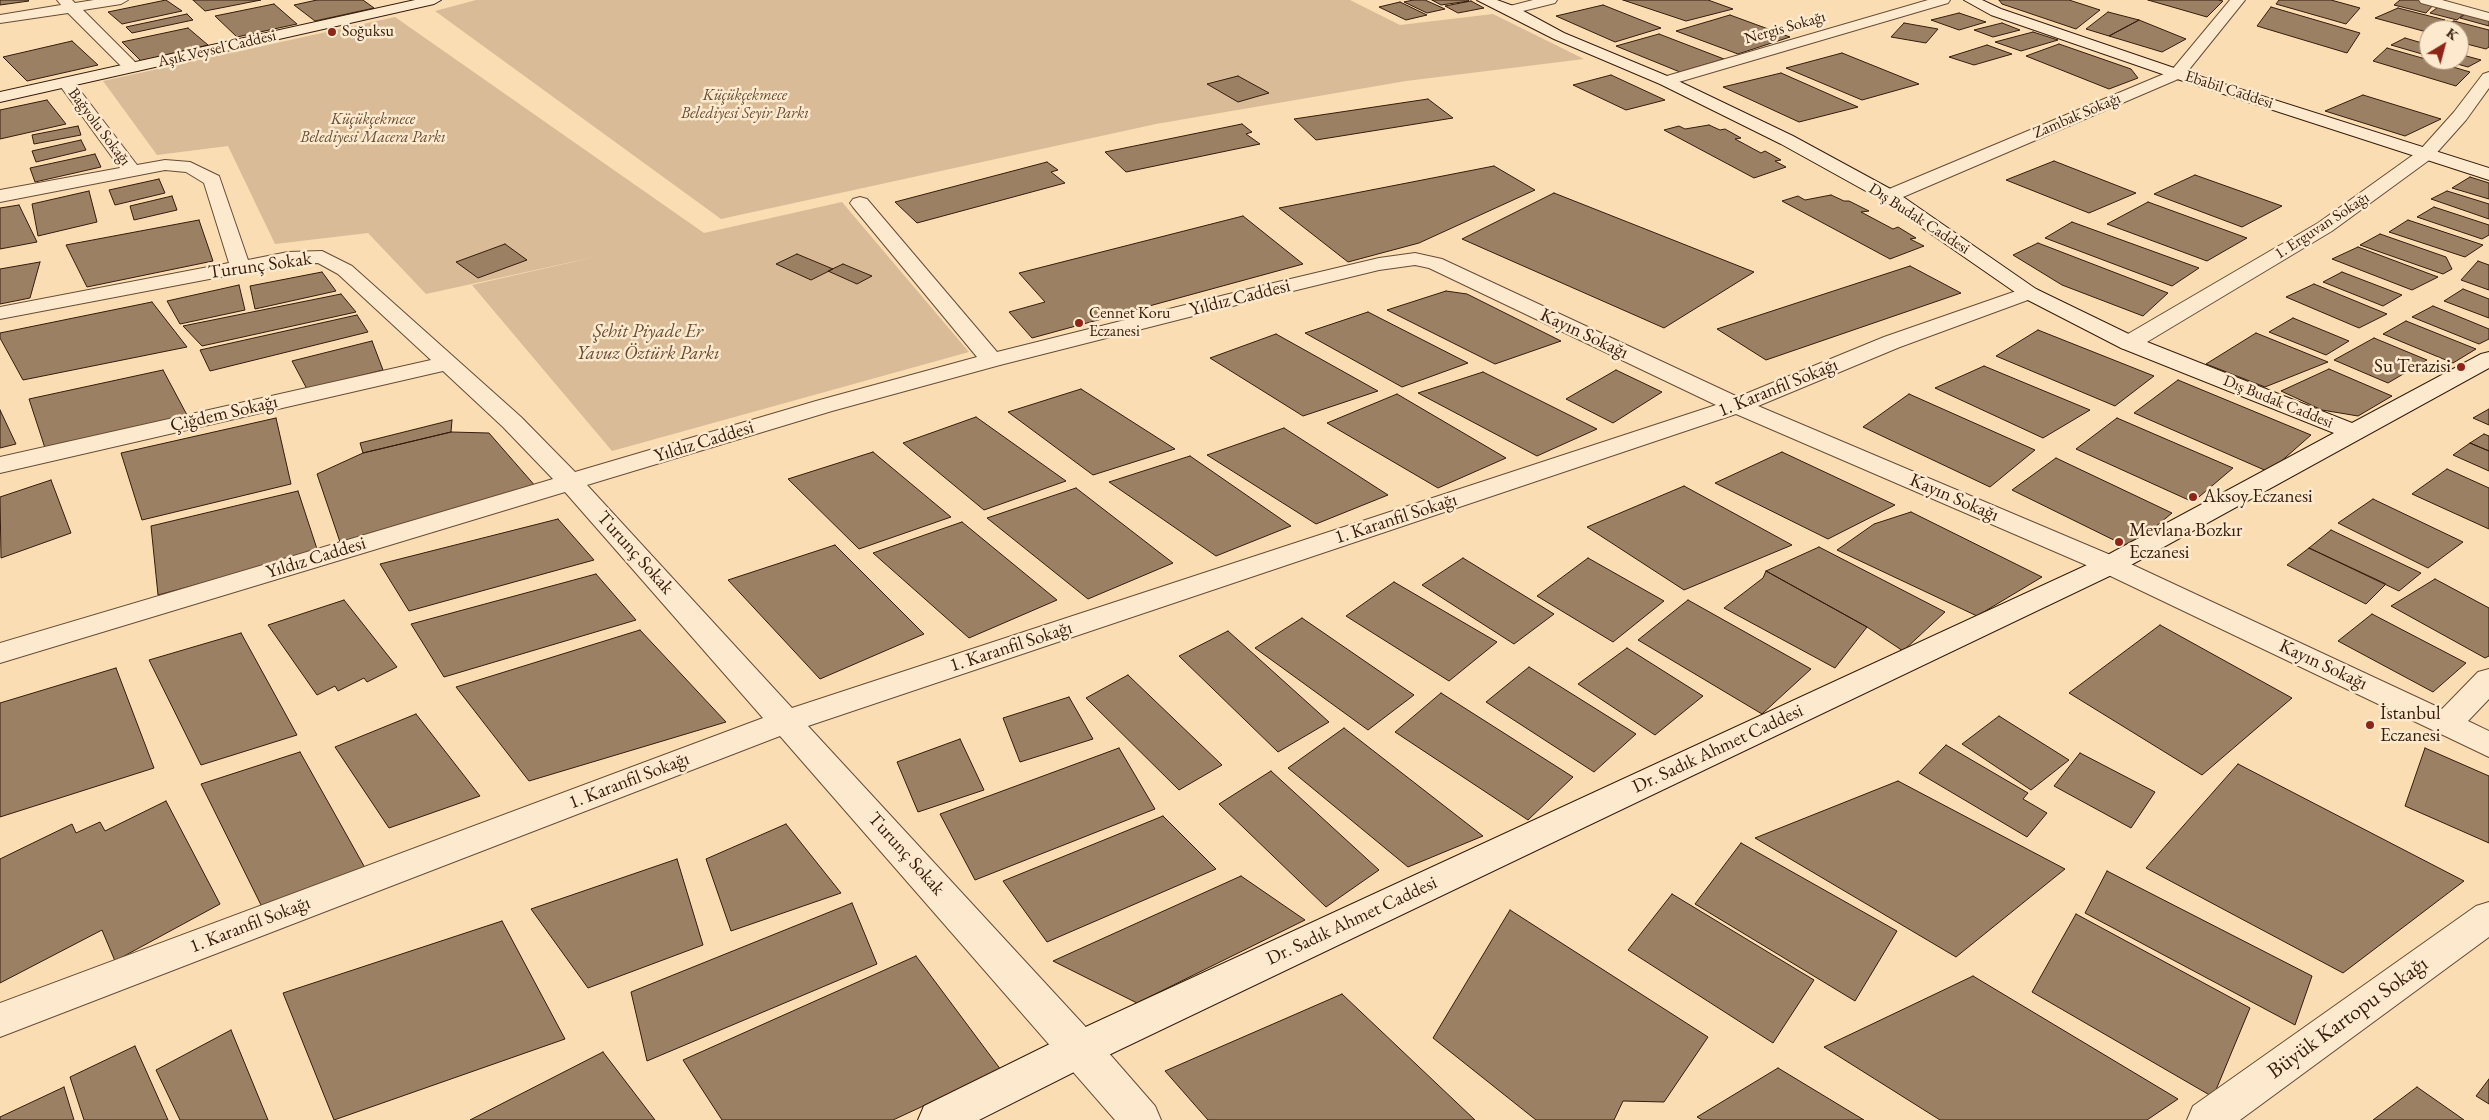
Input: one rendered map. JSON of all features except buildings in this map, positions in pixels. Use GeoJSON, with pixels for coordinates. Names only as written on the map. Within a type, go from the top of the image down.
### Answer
{"type":"FeatureCollection","features":[{"type":"Feature","properties":{"kind":"street"},"geometry":{"type":"LineString","coordinates":[[0,19],[69,4],[121,0]]}},
{"type":"Feature","properties":{"kind":"street","name":"Aşık Veysel Caddesi"},"geometry":{"type":"LineString","coordinates":[[0,97],[434,0]]}},
{"type":"Feature","properties":{"kind":"street","name":"Dış Budak Caddesi"},"geometry":{"type":"LineString","coordinates":[[1484,0],[1511,10],[1559,36],[1666,81],[1787,140],[1889,196],[2029,293],[2129,344],[2355,433]]}},
{"type":"Feature","properties":{"kind":"street"},"geometry":{"type":"LineString","coordinates":[[1511,10],[1550,0]]}},
{"type":"Feature","properties":{"kind":"street","name":"Nergis Sokağı"},"geometry":{"type":"LineString","coordinates":[[1666,81],[1944,0]]}},
{"type":"Feature","properties":{"kind":"street","name":"Ebabil Caddesi"},"geometry":{"type":"LineString","coordinates":[[1971,0],[1996,12],[2177,74],[2489,174]]}},
{"type":"Feature","properties":{"kind":"street","name":"Zambak Sokağı"},"geometry":{"type":"LineString","coordinates":[[1889,196],[2177,74],[2238,0]]}},
{"type":"Feature","properties":{"kind":"street"},"geometry":{"type":"LineString","coordinates":[[2426,0],[2489,17]]}},
{"type":"Feature","properties":{"kind":"street"},"geometry":{"type":"LineString","coordinates":[[2474,13],[2483,0]]}},
{"type":"Feature","properties":{"kind":"street"},"geometry":{"type":"LineString","coordinates":[[69,4],[132,68]]}},
{"type":"Feature","properties":{"kind":"street","name":"1. Erguvan Sokağı"},"geometry":{"type":"LineString","coordinates":[[2129,344],[2325,227],[2426,154],[2460,116],[2489,77]]}},
{"type":"Feature","properties":{"kind":"street","name":"Bağyolu Sokağı"},"geometry":{"type":"LineString","coordinates":[[66,83],[132,171]]}},
{"type":"Feature","properties":{"kind":"street"},"geometry":{"type":"LineString","coordinates":[[0,196],[165,165],[190,167],[212,180],[240,267]]}},
{"type":"Feature","properties":{"kind":"street"},"geometry":{"type":"LineString","coordinates":[[860,203],[992,360]]}},
{"type":"Feature","properties":{"kind":"street","name":"Turunç Sokak"},"geometry":{"type":"LineString","coordinates":[[0,313],[288,258],[322,257],[344,270],[512,422],[570,482],[787,721],[1141,1120]]}},
{"type":"Feature","properties":{"kind":"street","name":"Yıldız Caddesi"},"geometry":{"type":"LineString","coordinates":[[0,653],[824,406],[992,360],[1360,268],[1415,259]]}},
{"type":"Feature","properties":{"kind":"street","name":"Kayın Sokağı"},"geometry":{"type":"LineString","coordinates":[[1415,259],[1435,263],[1737,406],[2110,565],[2489,745]]}},
{"type":"Feature","properties":{"kind":"street","name":"1. Karanfil Sokağı"},"geometry":{"type":"LineString","coordinates":[[0,1020],[787,721],[1737,406],[1892,342],[2029,293]]}},
{"type":"Feature","properties":{"kind":"street","name":"Dr. Sadık Ahmet Caddesi"},"geometry":{"type":"LineString","coordinates":[[938,1120],[1080,1049],[2110,565],[2489,359]]}},
{"type":"Feature","properties":{"kind":"street","name":"Çiğdem Sokağı"},"geometry":{"type":"LineString","coordinates":[[0,465],[448,363]]}},
{"type":"Feature","properties":{"kind":"street"},"geometry":{"type":"LineString","coordinates":[[2446,723],[2489,680]]}},
{"type":"Feature","properties":{"kind":"street","name":"Büyük Kartopu Sokağı"},"geometry":{"type":"LineString","coordinates":[[2207,1120],[2489,917]]}},
{"type":"Feature","properties":{"kind":"green space","name":"Küçükçekmece Belediyesi Seyir Parkı"},"geometry":{"type":"Polygon","coordinates":[[[476,0],[1350,0],[1400,25],[1493,14],[1584,59],[1406,81],[1156,124],[721,219],[435,11],[476,0]]]}},
{"type":"Feature","properties":{"kind":"green space"},"geometry":{"type":"Polygon","coordinates":[[[395,17],[704,233],[842,202],[969,352],[612,451],[472,285],[599,256],[426,294],[368,233],[275,244],[228,146],[157,155],[103,81],[395,17]]]}},
{"type":"Feature","properties":{"kind":"place","name":"Soğuksu"},"geometry":{"type":"Point","coordinates":[332,32]}},
{"type":"Feature","properties":{"kind":"place","name":"Cennet Koru Eczanesi"},"geometry":{"type":"Point","coordinates":[1079,323]}},
{"type":"Feature","properties":{"kind":"place","name":"Su Terazisi"},"geometry":{"type":"Point","coordinates":[2461,367]}},
{"type":"Feature","properties":{"kind":"place","name":"Aksoy Eczanesi"},"geometry":{"type":"Point","coordinates":[2193,497]}},
{"type":"Feature","properties":{"kind":"place","name":"Mevlana Bozkır Eczanesi"},"geometry":{"type":"Point","coordinates":[2119,542]}},
{"type":"Feature","properties":{"kind":"place","name":"İstanbul Eczanesi"},"geometry":{"type":"Point","coordinates":[2370,725]}},
{"type":"Feature","properties":{"kind":"park label","name":"Küçükçekmece Belediyesi Macera Parkı"},"geometry":{"type":"Point","coordinates":[373,129]}},
{"type":"Feature","properties":{"kind":"park label","name":"Şehit Piyade Er Yavuz Öztürk Parkı"},"geometry":{"type":"Point","coordinates":[648,343]}}]}
